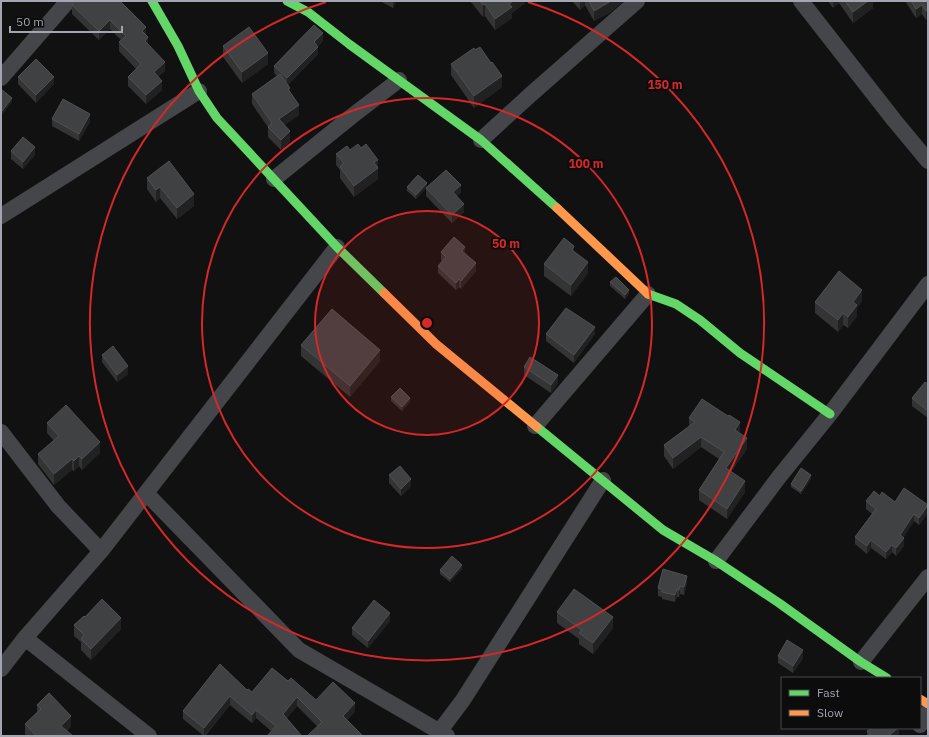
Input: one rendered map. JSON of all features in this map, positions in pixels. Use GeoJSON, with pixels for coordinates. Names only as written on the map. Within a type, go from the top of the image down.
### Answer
{"type":"FeatureCollection","features":[{"type":"Feature","properties":{"kind":"street"},"geometry":{"type":"LineString","coordinates":[[1,78],[68,1]]}},
{"type":"Feature","properties":{"kind":"street"},"geometry":{"type":"LineString","coordinates":[[152,1],[178,46],[199,91],[218,118],[337,247],[436,344],[663,530],[716,561],[779,602],[861,662],[885,677]]}},
{"type":"Feature","properties":{"kind":"street"},"geometry":{"type":"LineString","coordinates":[[287,1],[308,12],[349,44],[481,140],[565,215],[648,294],[676,304],[700,320],[740,353],[830,414]]}},
{"type":"Feature","properties":{"kind":"street"},"geometry":{"type":"LineString","coordinates":[[481,140],[637,1]]}},
{"type":"Feature","properties":{"kind":"street"},"geometry":{"type":"LineString","coordinates":[[801,1],[928,161]]}},
{"type":"Feature","properties":{"kind":"street"},"geometry":{"type":"LineString","coordinates":[[274,179],[399,80]]}},
{"type":"Feature","properties":{"kind":"street"},"geometry":{"type":"LineString","coordinates":[[1,216],[199,91]]}},
{"type":"Feature","properties":{"kind":"street"},"geometry":{"type":"LineString","coordinates":[[1,669],[25,638],[101,551],[337,247]]}},
{"type":"Feature","properties":{"kind":"street"},"geometry":{"type":"LineString","coordinates":[[535,426],[648,294]]}},
{"type":"Feature","properties":{"kind":"street"},"geometry":{"type":"LineString","coordinates":[[716,561],[778,477],[925,295]]}},
{"type":"Feature","properties":{"kind":"street"},"geometry":{"type":"LineString","coordinates":[[1,432],[58,506],[101,551]]}},
{"type":"Feature","properties":{"kind":"street"},"geometry":{"type":"LineString","coordinates":[[146,493],[299,650],[443,734],[603,480]]}},
{"type":"Feature","properties":{"kind":"street"},"geometry":{"type":"LineString","coordinates":[[861,662],[928,577]]}},
{"type":"Feature","properties":{"kind":"street"},"geometry":{"type":"LineString","coordinates":[[25,638],[149,736]]}},
{"type":"Feature","properties":{"kind":"street"},"geometry":{"type":"LineString","coordinates":[[921,723],[928,712]]}},
{"type":"Feature","properties":{"kind":"building"},"geometry":{"type":"Polygon","coordinates":[[[75,1],[120,1],[146,27],[142,31],[148,37],[145,41],[165,62],[154,72],[162,81],[146,95],[128,77],[141,64],[119,42],[126,36],[110,20],[99,31],[72,5],[75,1]]]}},
{"type":"Feature","properties":{"kind":"building"},"geometry":{"type":"Polygon","coordinates":[[[480,1],[513,1],[509,4],[512,7],[495,19],[485,4],[483,5],[480,1]]]}},
{"type":"Feature","properties":{"kind":"building"},"geometry":{"type":"Polygon","coordinates":[[[589,1],[611,1],[594,11],[589,1]]]}},
{"type":"Feature","properties":{"kind":"building"},"geometry":{"type":"Polygon","coordinates":[[[845,1],[868,1],[853,12],[845,1]]]}},
{"type":"Feature","properties":{"kind":"building"},"geometry":{"type":"Polygon","coordinates":[[[911,1],[928,1],[928,10],[926,11],[922,5],[916,9],[911,1]]]}},
{"type":"Feature","properties":{"kind":"building"},"geometry":{"type":"Polygon","coordinates":[[[314,25],[323,33],[314,42],[318,47],[287,78],[274,66],[314,25]]]}},
{"type":"Feature","properties":{"kind":"building"},"geometry":{"type":"Polygon","coordinates":[[[249,27],[268,53],[242,72],[223,46],[249,27]]]}},
{"type":"Feature","properties":{"kind":"building"},"geometry":{"type":"Polygon","coordinates":[[[480,47],[502,76],[474,96],[451,64],[474,48],[475,50],[480,47]]]}},
{"type":"Feature","properties":{"kind":"building"},"geometry":{"type":"Polygon","coordinates":[[[36,59],[54,77],[36,95],[18,77],[36,59]]]}},
{"type":"Feature","properties":{"kind":"building"},"geometry":{"type":"Polygon","coordinates":[[[280,74],[290,88],[288,89],[299,105],[279,119],[290,131],[281,140],[268,127],[272,123],[252,94],[280,74]]]}},
{"type":"Feature","properties":{"kind":"building"},"geometry":{"type":"Polygon","coordinates":[[[1,89],[12,98],[2,111],[1,110],[1,89]]]}},
{"type":"Feature","properties":{"kind":"building"},"geometry":{"type":"Polygon","coordinates":[[[63,99],[90,114],[79,134],[52,119],[63,99]]]}},
{"type":"Feature","properties":{"kind":"building"},"geometry":{"type":"Polygon","coordinates":[[[23,137],[35,147],[23,162],[11,151],[23,137]]]}},
{"type":"Feature","properties":{"kind":"building"},"geometry":{"type":"Polygon","coordinates":[[[358,144],[361,148],[366,144],[378,160],[374,162],[378,168],[354,186],[340,167],[344,163],[336,154],[347,146],[350,150],[358,144]]]}},
{"type":"Feature","properties":{"kind":"building"},"geometry":{"type":"Polygon","coordinates":[[[169,161],[194,194],[177,208],[160,187],[156,190],[147,178],[169,161]]]}},
{"type":"Feature","properties":{"kind":"building"},"geometry":{"type":"Polygon","coordinates":[[[446,170],[461,185],[453,192],[464,204],[452,215],[426,188],[446,170]]]}},
{"type":"Feature","properties":{"kind":"building"},"geometry":{"type":"Polygon","coordinates":[[[418,175],[427,183],[416,195],[407,187],[418,175]]]}},
{"type":"Feature","properties":{"kind":"building"},"geometry":{"type":"Polygon","coordinates":[[[454,237],[465,247],[462,251],[476,263],[461,281],[459,279],[456,283],[438,266],[446,257],[441,252],[454,237]]]}},
{"type":"Feature","properties":{"kind":"building"},"geometry":{"type":"Polygon","coordinates":[[[564,238],[574,246],[572,250],[588,262],[571,285],[544,264],[564,238]]]}},
{"type":"Feature","properties":{"kind":"building"},"geometry":{"type":"Polygon","coordinates":[[[839,271],[862,290],[853,302],[857,305],[848,317],[843,313],[838,320],[815,302],[839,271]]]}},
{"type":"Feature","properties":{"kind":"building"},"geometry":{"type":"Polygon","coordinates":[[[616,277],[629,290],[625,295],[610,282],[616,277]]]}},
{"type":"Feature","properties":{"kind":"building"},"geometry":{"type":"Polygon","coordinates":[[[566,308],[595,327],[574,355],[546,334],[566,308]]]}},
{"type":"Feature","properties":{"kind":"building"},"geometry":{"type":"Polygon","coordinates":[[[332,309],[380,350],[350,386],[301,345],[332,309]]]}},
{"type":"Feature","properties":{"kind":"building"},"geometry":{"type":"Polygon","coordinates":[[[113,346],[128,366],[117,375],[102,355],[113,346]]]}},
{"type":"Feature","properties":{"kind":"building"},"geometry":{"type":"Polygon","coordinates":[[[530,357],[558,375],[551,385],[524,367],[530,357]]]}},
{"type":"Feature","properties":{"kind":"building"},"geometry":{"type":"Polygon","coordinates":[[[925,382],[928,384],[928,411],[912,398],[925,382]]]}},
{"type":"Feature","properties":{"kind":"building"},"geometry":{"type":"Polygon","coordinates":[[[400,388],[410,398],[402,407],[391,397],[400,388]]]}},
{"type":"Feature","properties":{"kind":"building"},"geometry":{"type":"Polygon","coordinates":[[[702,399],[740,422],[735,430],[747,438],[726,468],[745,481],[727,509],[699,490],[724,452],[701,437],[673,458],[664,445],[695,422],[689,418],[702,399]]]}},
{"type":"Feature","properties":{"kind":"building"},"geometry":{"type":"Polygon","coordinates":[[[66,405],[100,442],[82,459],[79,456],[74,461],[72,459],[54,474],[38,454],[59,436],[47,423],[66,405]]]}},
{"type":"Feature","properties":{"kind":"building"},"geometry":{"type":"Polygon","coordinates":[[[400,466],[411,479],[401,489],[389,475],[400,466]]]}},
{"type":"Feature","properties":{"kind":"building"},"geometry":{"type":"Polygon","coordinates":[[[801,468],[811,475],[801,491],[791,484],[801,468]]]}},
{"type":"Feature","properties":{"kind":"building"},"geometry":{"type":"Polygon","coordinates":[[[904,488],[928,505],[919,518],[914,514],[900,535],[904,538],[896,548],[892,545],[886,552],[871,540],[867,546],[855,537],[876,509],[866,501],[874,491],[880,496],[882,492],[895,502],[904,488]]]}},
{"type":"Feature","properties":{"kind":"building"},"geometry":{"type":"Polygon","coordinates":[[[452,556],[462,565],[450,579],[440,570],[452,556]]]}},
{"type":"Feature","properties":{"kind":"building"},"geometry":{"type":"Polygon","coordinates":[[[663,569],[687,576],[684,587],[680,586],[675,595],[662,592],[662,589],[658,588],[663,569]]]}},
{"type":"Feature","properties":{"kind":"building"},"geometry":{"type":"Polygon","coordinates":[[[574,589],[613,617],[593,643],[579,633],[582,630],[557,612],[574,589]]]}},
{"type":"Feature","properties":{"kind":"building"},"geometry":{"type":"Polygon","coordinates":[[[102,599],[121,618],[91,649],[81,639],[84,635],[74,625],[84,616],[85,617],[102,599]]]}},
{"type":"Feature","properties":{"kind":"building"},"geometry":{"type":"Polygon","coordinates":[[[374,600],[390,613],[368,641],[352,628],[374,600]]]}},
{"type":"Feature","properties":{"kind":"building"},"geometry":{"type":"Polygon","coordinates":[[[787,640],[803,650],[793,666],[778,656],[787,640]]]}},
{"type":"Feature","properties":{"kind":"building"},"geometry":{"type":"Polygon","coordinates":[[[220,664],[247,690],[248,689],[252,692],[272,668],[288,681],[291,678],[316,700],[333,682],[355,703],[343,716],[363,736],[307,736],[322,722],[297,697],[283,714],[302,736],[267,736],[276,726],[256,710],[252,715],[230,696],[204,728],[183,711],[220,664]]]}},
{"type":"Feature","properties":{"kind":"building"},"geometry":{"type":"Polygon","coordinates":[[[49,693],[71,716],[61,726],[73,736],[36,736],[25,724],[41,709],[37,705],[49,693]]]}},
{"type":"Feature","properties":{"kind":"building"},"geometry":{"type":"Polygon","coordinates":[[[870,729],[897,729],[888,736],[871,736],[867,731],[870,729]]]}},
{"type":"Feature","properties":{"kind":"traffic: fast"},"geometry":{"type":"LineString","coordinates":[[152,1],[178,46],[199,91],[217,118],[337,247],[384,293]]}},
{"type":"Feature","properties":{"kind":"traffic: fast"},"geometry":{"type":"LineString","coordinates":[[287,1],[308,12],[349,44],[481,140],[557,208]]}},
{"type":"Feature","properties":{"kind":"traffic: fast"},"geometry":{"type":"LineString","coordinates":[[648,294],[676,304],[700,320],[740,353],[830,414]]}},
{"type":"Feature","properties":{"kind":"traffic: fast"},"geometry":{"type":"LineString","coordinates":[[537,427],[663,530],[716,561],[779,603],[861,662],[885,677]]}},
{"type":"Feature","properties":{"kind":"traffic: slow"},"geometry":{"type":"LineString","coordinates":[[557,208],[648,294]]}},
{"type":"Feature","properties":{"kind":"traffic: slow"},"geometry":{"type":"LineString","coordinates":[[384,293],[436,344],[537,427]]}},
{"type":"Feature","properties":{"kind":"traffic: slow"},"geometry":{"type":"LineString","coordinates":[[921,700],[928,704]]}}]}
